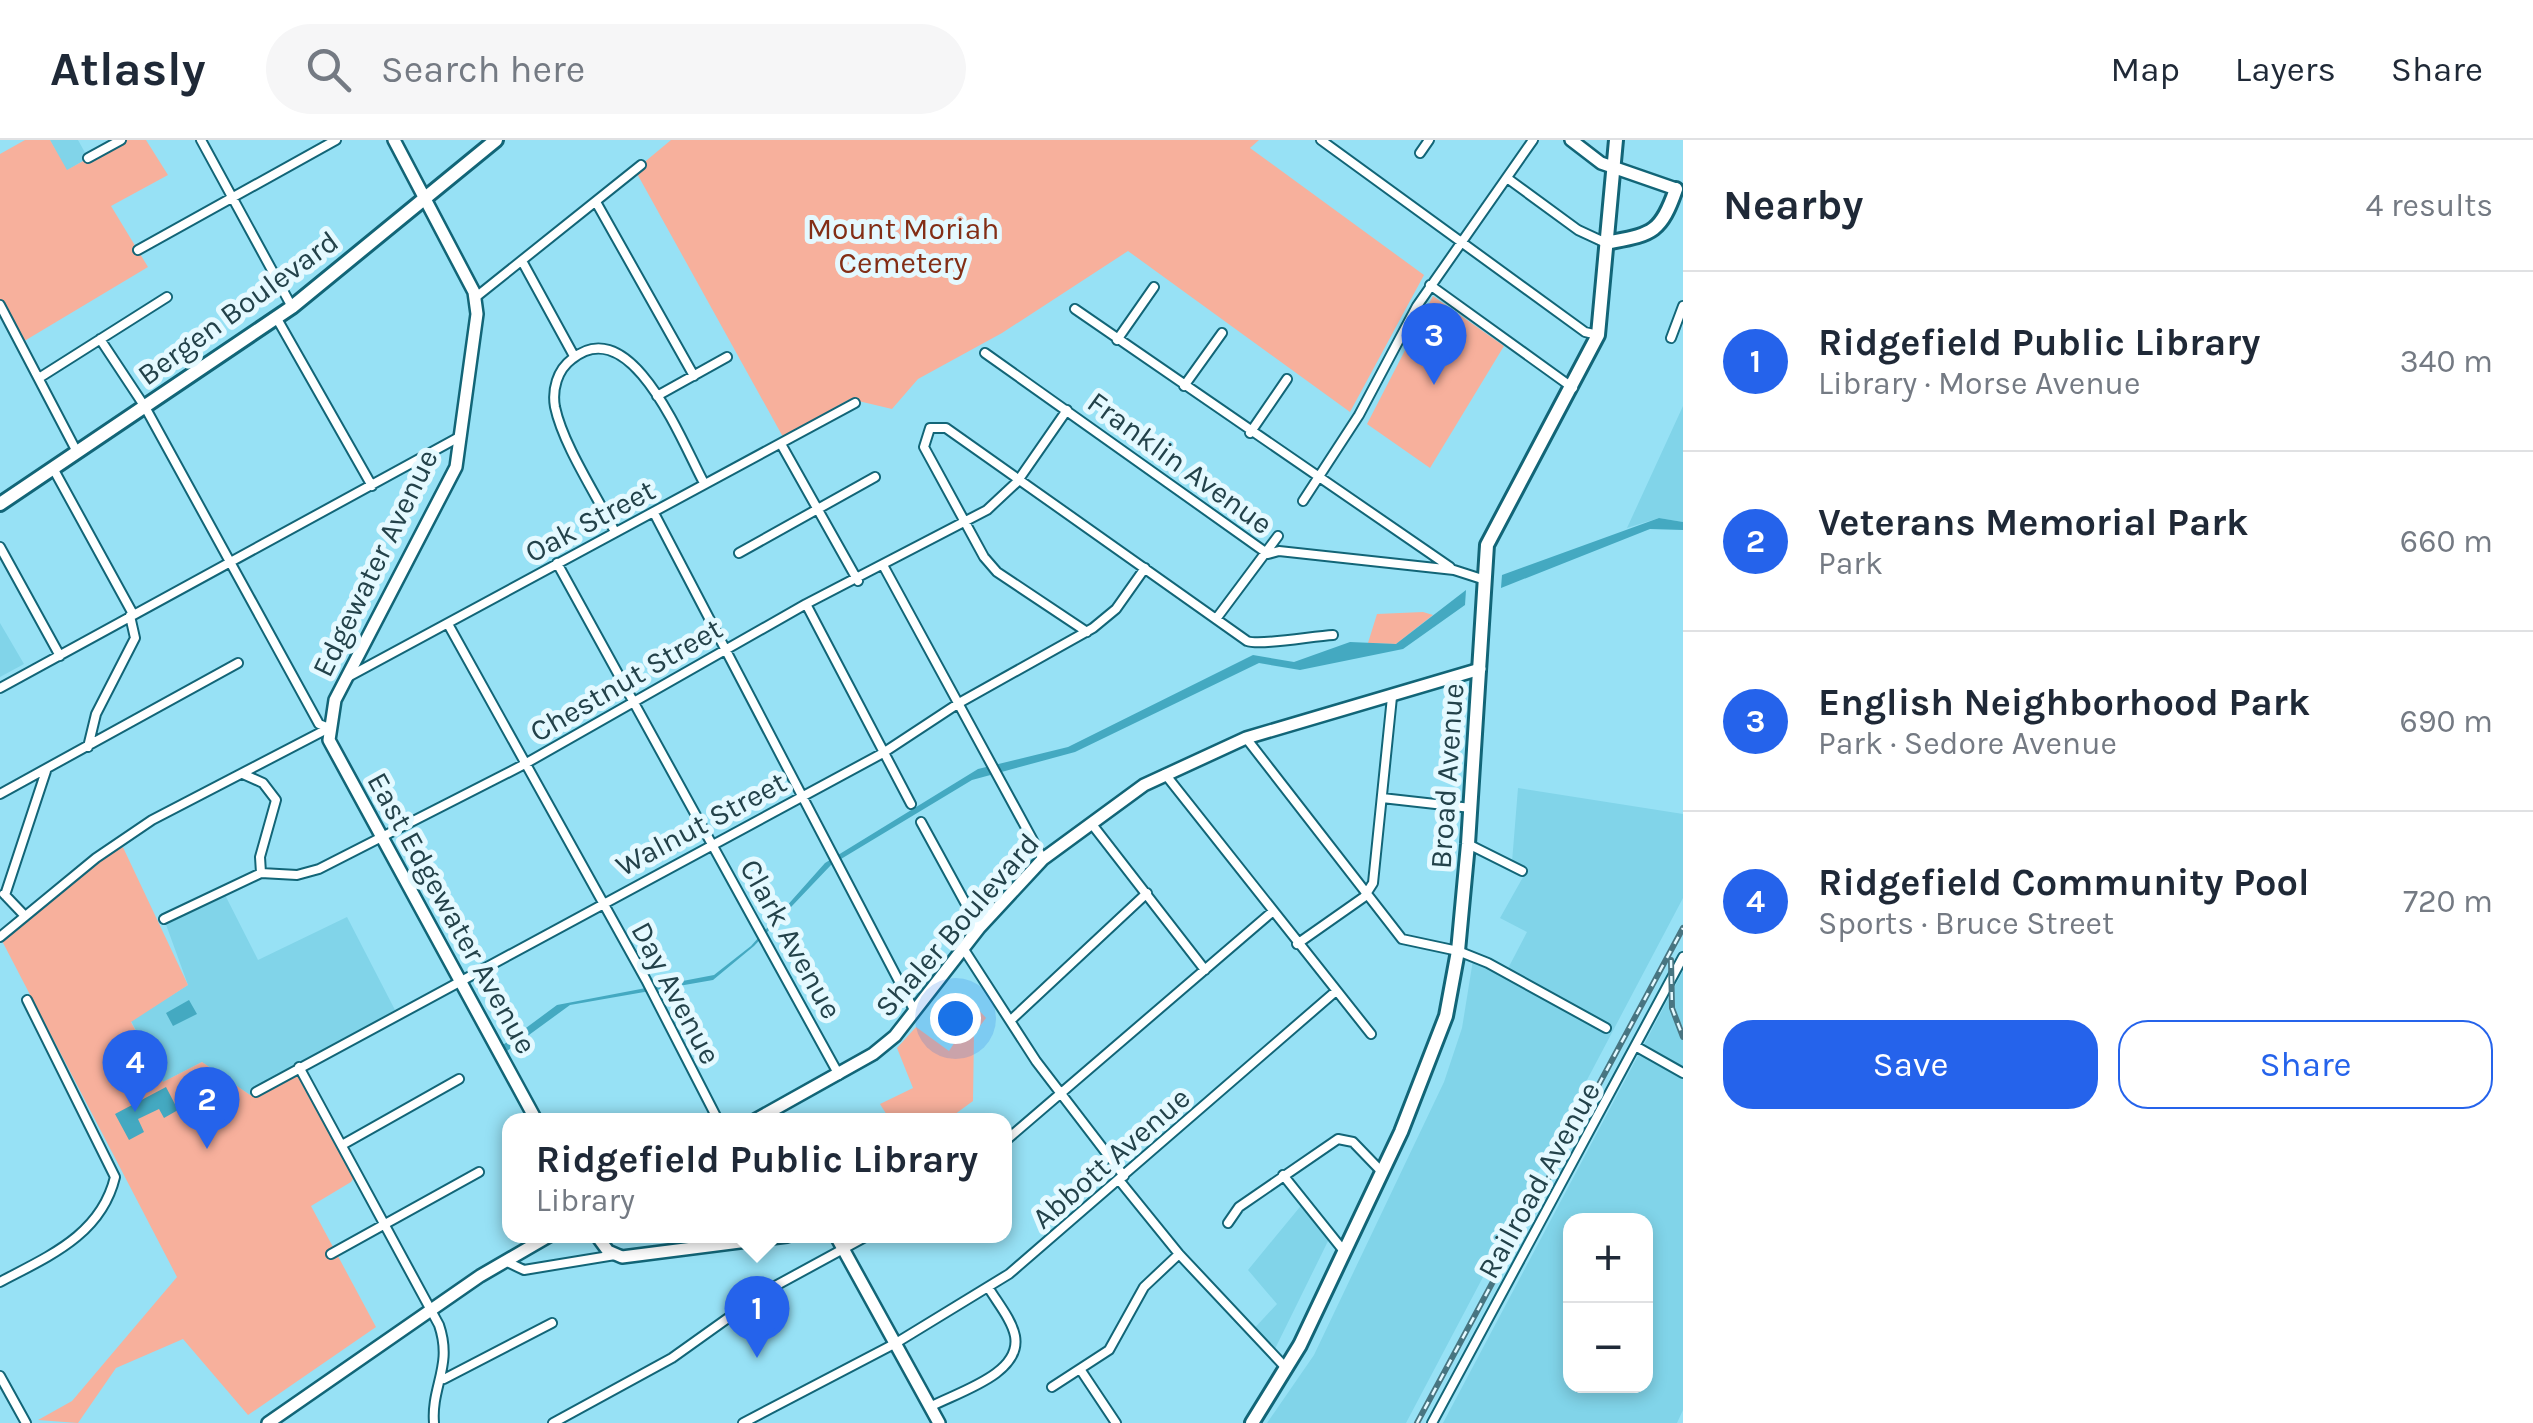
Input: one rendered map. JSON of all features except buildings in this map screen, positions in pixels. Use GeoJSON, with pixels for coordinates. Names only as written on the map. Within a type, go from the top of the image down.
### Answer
{"type":"FeatureCollection","features":[{"type":"Feature","properties":{"kind":"main road","name":"Broad Avenue"},"geometry":{"type":"LineString","coordinates":[[1264,1401],[1286,1369],[1382,1171],[1439,1038],[1458,951],[1480,669],[1482,579],[1490,535],[1573,388],[1598,335],[1616,140]]}},
{"type":"Feature","properties":{"kind":"main road","name":"Bergen Boulevard"},"geometry":{"type":"LineString","coordinates":[[2,499],[54,470],[292,306],[494,141]]}},
{"type":"Feature","properties":{"kind":"main road"},"geometry":{"type":"LineString","coordinates":[[1606,243],[1642,236],[1661,226],[1680,190]]}},
{"type":"Feature","properties":{"kind":"main road"},"geometry":{"type":"LineString","coordinates":[[1242,1423],[1264,1401]]}},
{"type":"Feature","properties":{"kind":"main road"},"geometry":{"type":"LineString","coordinates":[[1252,1423],[1264,1401]]}},
{"type":"Feature","properties":{"kind":"street"},"geometry":{"type":"LineString","coordinates":[[88,158],[121,140]]}},
{"type":"Feature","properties":{"kind":"street"},"geometry":{"type":"LineString","coordinates":[[201,140],[292,306]]}},
{"type":"Feature","properties":{"kind":"street"},"geometry":{"type":"LineString","coordinates":[[138,250],[336,140]]}},
{"type":"Feature","properties":{"kind":"street"},"geometry":{"type":"LineString","coordinates":[[394,140],[476,297],[641,165]]}},
{"type":"Feature","properties":{"kind":"street"},"geometry":{"type":"LineString","coordinates":[[1322,140],[1585,332],[1598,335]]}},
{"type":"Feature","properties":{"kind":"street"},"geometry":{"type":"LineString","coordinates":[[1420,153],[1429,140]]}},
{"type":"Feature","properties":{"kind":"street"},"geometry":{"type":"LineString","coordinates":[[1303,501],[1360,415],[1430,285],[1533,140]]}},
{"type":"Feature","properties":{"kind":"street"},"geometry":{"type":"LineString","coordinates":[[1571,140],[1613,168],[1680,190]]}},
{"type":"Feature","properties":{"kind":"street"},"geometry":{"type":"LineString","coordinates":[[1507,178],[1578,230],[1606,243]]}},
{"type":"Feature","properties":{"kind":"street"},"geometry":{"type":"LineString","coordinates":[[596,202],[694,376]]}},
{"type":"Feature","properties":{"kind":"street"},"geometry":{"type":"LineString","coordinates":[[522,261],[574,356]]}},
{"type":"Feature","properties":{"kind":"street"},"geometry":{"type":"LineString","coordinates":[[1430,285],[1573,388]]}},
{"type":"Feature","properties":{"kind":"street"},"geometry":{"type":"LineString","coordinates":[[1117,340],[1154,287]]}},
{"type":"Feature","properties":{"kind":"street"},"geometry":{"type":"LineString","coordinates":[[39,378],[167,296]]}},
{"type":"Feature","properties":{"kind":"street","name":"Edgewater Avenue"},"geometry":{"type":"LineString","coordinates":[[329,728],[346,678],[456,467],[476,297]]}},
{"type":"Feature","properties":{"kind":"street"},"geometry":{"type":"LineString","coordinates":[[0,306],[78,454]]}},
{"type":"Feature","properties":{"kind":"street"},"geometry":{"type":"LineString","coordinates":[[1671,338],[1683,306]]}},
{"type":"Feature","properties":{"kind":"street"},"geometry":{"type":"LineString","coordinates":[[1075,309],[1318,480],[1454,570]]}},
{"type":"Feature","properties":{"kind":"street"},"geometry":{"type":"LineString","coordinates":[[276,317],[372,486]]}},
{"type":"Feature","properties":{"kind":"street"},"geometry":{"type":"LineString","coordinates":[[1184,386],[1222,334]]}},
{"type":"Feature","properties":{"kind":"street"},"geometry":{"type":"LineString","coordinates":[[100,339],[145,408],[319,724],[329,728]]}},
{"type":"Feature","properties":{"kind":"street"},"geometry":{"type":"LineString","coordinates":[[615,532],[554,404],[558,376],[574,356],[605,349],[624,355],[642,372],[704,484]]}},
{"type":"Feature","properties":{"kind":"street","name":"Franklin Avenue"},"geometry":{"type":"LineString","coordinates":[[985,353],[1268,554],[1279,551],[1454,570],[1482,579]]}},
{"type":"Feature","properties":{"kind":"street"},"geometry":{"type":"LineString","coordinates":[[657,396],[727,357]]}},
{"type":"Feature","properties":{"kind":"street"},"geometry":{"type":"LineString","coordinates":[[1250,433],[1287,378]]}},
{"type":"Feature","properties":{"kind":"street","name":"Oak Street"},"geometry":{"type":"LineString","coordinates":[[346,678],[855,404]]}},
{"type":"Feature","properties":{"kind":"street","name":"Chestnut Street"},"geometry":{"type":"LineString","coordinates":[[164,919],[261,873],[308,873],[523,765],[806,604],[858,581],[965,523],[987,510],[1018,482],[1067,410]]}},
{"type":"Feature","properties":{"kind":"street"},"geometry":{"type":"LineString","coordinates":[[1086,632],[997,572],[924,447],[926,432],[935,426],[946,428],[1253,644],[1333,635]]}},
{"type":"Feature","properties":{"kind":"street"},"geometry":{"type":"LineString","coordinates":[[0,688],[461,436]]}},
{"type":"Feature","properties":{"kind":"street"},"geometry":{"type":"LineString","coordinates":[[781,444],[858,581]]}},
{"type":"Feature","properties":{"kind":"street"},"geometry":{"type":"LineString","coordinates":[[435,452],[448,457],[456,467]]}},
{"type":"Feature","properties":{"kind":"street"},"geometry":{"type":"LineString","coordinates":[[54,470],[132,615],[134,638],[96,714],[88,747]]}},
{"type":"Feature","properties":{"kind":"street"},"geometry":{"type":"LineString","coordinates":[[739,553],[875,477]]}},
{"type":"Feature","properties":{"kind":"street"},"geometry":{"type":"LineString","coordinates":[[654,513],[913,1008]]}},
{"type":"Feature","properties":{"kind":"street"},"geometry":{"type":"LineString","coordinates":[[1216,619],[1278,536]]}},
{"type":"Feature","properties":{"kind":"street"},"geometry":{"type":"LineString","coordinates":[[0,547],[60,656]]}},
{"type":"Feature","properties":{"kind":"street","name":"Clark Avenue"},"geometry":{"type":"LineString","coordinates":[[557,563],[839,1074]]}},
{"type":"Feature","properties":{"kind":"street"},"geometry":{"type":"LineString","coordinates":[[884,567],[1044,860]]}},
{"type":"Feature","properties":{"kind":"street","name":"Walnut Street"},"geometry":{"type":"LineString","coordinates":[[256,1092],[883,753],[959,703],[1086,632],[1116,609],[1145,568]]}},
{"type":"Feature","properties":{"kind":"street"},"geometry":{"type":"LineString","coordinates":[[806,604],[911,804]]}},
{"type":"Feature","properties":{"kind":"street","name":"Day Avenue"},"geometry":{"type":"LineString","coordinates":[[448,624],[646,980],[714,1113]]}},
{"type":"Feature","properties":{"kind":"street"},"geometry":{"type":"LineString","coordinates":[[0,794],[238,663]]}},
{"type":"Feature","properties":{"kind":"street","name":"Shaler Boulevard"},"geometry":{"type":"LineString","coordinates":[[768,1113],[839,1074],[894,1036],[979,928],[1044,860],[1091,822],[1165,774],[1246,738],[1480,669]]}},
{"type":"Feature","properties":{"kind":"street"},"geometry":{"type":"LineString","coordinates":[[1297,944],[1369,892],[1392,697]]}},
{"type":"Feature","properties":{"kind":"street"},"geometry":{"type":"LineString","coordinates":[[0,937],[122,839],[329,728]]}},
{"type":"Feature","properties":{"kind":"street","name":"East Edgewater Avenue"},"geometry":{"type":"LineString","coordinates":[[329,728],[329,740],[532,1113]]}},
{"type":"Feature","properties":{"kind":"street"},"geometry":{"type":"LineString","coordinates":[[1246,738],[1402,939],[1458,951],[1503,970],[1606,1028]]}},
{"type":"Feature","properties":{"kind":"street"},"geometry":{"type":"LineString","coordinates":[[25,916],[2,894],[46,771]]}},
{"type":"Feature","properties":{"kind":"street"},"geometry":{"type":"LineString","coordinates":[[242,774],[263,783],[276,800],[260,857],[261,873]]}},
{"type":"Feature","properties":{"kind":"street"},"geometry":{"type":"LineString","coordinates":[[1165,774],[1371,1034]]}},
{"type":"Feature","properties":{"kind":"street"},"geometry":{"type":"LineString","coordinates":[[1382,798],[1470,808]]}},
{"type":"Feature","properties":{"kind":"street"},"geometry":{"type":"LineString","coordinates":[[921,822],[979,928]]}},
{"type":"Feature","properties":{"kind":"street"},"geometry":{"type":"LineString","coordinates":[[1091,822],[1205,970]]}},
{"type":"Feature","properties":{"kind":"street"},"geometry":{"type":"LineString","coordinates":[[1468,844],[1522,871]]}},
{"type":"Feature","properties":{"kind":"street"},"geometry":{"type":"LineString","coordinates":[[1011,1020],[1147,893]]}},
{"type":"Feature","properties":{"kind":"street"},"geometry":{"type":"LineString","coordinates":[[1012,1135],[1272,912]]}},
{"type":"Feature","properties":{"kind":"street"},"geometry":{"type":"LineString","coordinates":[[963,948],[1061,1094],[1179,1254],[1286,1369]]}},
{"type":"Feature","properties":{"kind":"street","name":"Railroad Avenue"},"geometry":{"type":"LineString","coordinates":[[1432,1423],[1683,957]]}},
{"type":"Feature","properties":{"kind":"street","name":"Abbott Avenue"},"geometry":{"type":"LineString","coordinates":[[743,1423],[896,1343],[988,1288],[1122,1178],[1336,991]]}},
{"type":"Feature","properties":{"kind":"street"},"geometry":{"type":"LineString","coordinates":[[0,1282],[74,1241],[106,1204],[115,1177],[27,1000]]}},
{"type":"Feature","properties":{"kind":"street"},"geometry":{"type":"LineString","coordinates":[[1636,1047],[1683,1073]]}},
{"type":"Feature","properties":{"kind":"street"},"geometry":{"type":"LineString","coordinates":[[300,1068],[443,1336],[444,1379],[435,1397],[434,1423]]}},
{"type":"Feature","properties":{"kind":"street"},"geometry":{"type":"LineString","coordinates":[[342,1145],[459,1079]]}},
{"type":"Feature","properties":{"kind":"street"},"geometry":{"type":"LineString","coordinates":[[1228,1223],[1240,1207],[1283,1174],[1340,1138],[1353,1142],[1382,1171]]}},
{"type":"Feature","properties":{"kind":"street"},"geometry":{"type":"LineString","coordinates":[[331,1254],[479,1172]]}},
{"type":"Feature","properties":{"kind":"street"},"geometry":{"type":"LineString","coordinates":[[1283,1174],[1343,1250]]}},
{"type":"Feature","properties":{"kind":"street"},"geometry":{"type":"LineString","coordinates":[[268,1423],[505,1260],[536,1243]]}},
{"type":"Feature","properties":{"kind":"street"},"geometry":{"type":"LineString","coordinates":[[603,1243],[615,1256]]}},
{"type":"Feature","properties":{"kind":"street"},"geometry":{"type":"LineString","coordinates":[[505,1260],[524,1270],[727,1243]]}},
{"type":"Feature","properties":{"kind":"street"},"geometry":{"type":"LineString","coordinates":[[842,1243],[939,1423]]}},
{"type":"Feature","properties":{"kind":"street"},"geometry":{"type":"LineString","coordinates":[[553,1423],[672,1358],[766,1291],[855,1243]]}},
{"type":"Feature","properties":{"kind":"street"},"geometry":{"type":"LineString","coordinates":[[1052,1387],[1109,1350],[1144,1286],[1179,1254]]}},
{"type":"Feature","properties":{"kind":"street"},"geometry":{"type":"LineString","coordinates":[[930,1407],[998,1375],[1010,1362],[1016,1346],[1014,1330],[988,1288]]}},
{"type":"Feature","properties":{"kind":"street"},"geometry":{"type":"LineString","coordinates":[[444,1379],[552,1323]]}},
{"type":"Feature","properties":{"kind":"street"},"geometry":{"type":"LineString","coordinates":[[1080,1369],[1116,1423]]}},
{"type":"Feature","properties":{"kind":"street"},"geometry":{"type":"LineString","coordinates":[[0,1376],[26,1423]]}},
{"type":"Feature","properties":{"kind":"shaded area"},"geometry":{"type":"Polygon","coordinates":[[[50,140],[78,140],[88,158],[66,171],[50,140]]]}},
{"type":"Feature","properties":{"kind":"shaded area"},"geometry":{"type":"Polygon","coordinates":[[[1683,406],[1683,522],[1659,518],[1627,528],[1683,406]]]}},
{"type":"Feature","properties":{"kind":"shaded area"},"geometry":{"type":"Polygon","coordinates":[[[1659,518],[1683,522],[1683,530],[1650,529],[1501,588],[1502,575],[1659,518]]]}},
{"type":"Feature","properties":{"kind":"shaded area"},"geometry":{"type":"Polygon","coordinates":[[[1466,590],[1465,605],[1403,649],[1300,670],[1259,663],[1075,752],[972,780],[831,865],[754,946],[713,980],[570,1005],[507,1051],[503,1045],[557,1005],[714,975],[751,946],[825,863],[978,769],[1068,747],[1253,655],[1294,662],[1350,642],[1396,644],[1466,590]]]}},
{"type":"Feature","properties":{"kind":"shaded area"},"geometry":{"type":"Polygon","coordinates":[[[0,623],[24,664],[0,677],[0,623]]]}},
{"type":"Feature","properties":{"kind":"shaded area"},"geometry":{"type":"Polygon","coordinates":[[[1518,788],[1683,814],[1683,898],[1406,1423],[1267,1423],[1314,1355],[1444,1082],[1462,1028],[1473,960],[1504,976],[1527,932],[1500,918],[1527,870],[1512,862],[1518,788]]]}},
{"type":"Feature","properties":{"kind":"shaded area"},"geometry":{"type":"Polygon","coordinates":[[[222,889],[258,960],[347,917],[395,1010],[250,1095],[202,1062],[163,1082],[131,1021],[188,985],[164,919],[222,889]]]}},
{"type":"Feature","properties":{"kind":"shaded area"},"geometry":{"type":"Polygon","coordinates":[[[1683,971],[1683,1410],[1677,1423],[1443,1423],[1683,971]]]}},
{"type":"Feature","properties":{"kind":"shaded area"},"geometry":{"type":"Polygon","coordinates":[[[189,1000],[197,1014],[173,1026],[166,1013],[189,1000]]]}},
{"type":"Feature","properties":{"kind":"shaded area"},"geometry":{"type":"Polygon","coordinates":[[[166,1087],[178,1110],[164,1118],[159,1109],[138,1119],[144,1132],[129,1140],[115,1114],[166,1087]]]}},
{"type":"Feature","properties":{"kind":"shaded area"},"geometry":{"type":"Polygon","coordinates":[[[1304,1202],[1331,1235],[1271,1357],[1250,1333],[1277,1304],[1248,1270],[1304,1202]]]}},
{"type":"Feature","properties":{"kind":"green space"},"geometry":{"type":"Polygon","coordinates":[[[25,140],[50,140],[67,170],[121,140],[146,140],[168,175],[111,206],[148,267],[21,343],[0,305],[0,154],[25,140]]]}},
{"type":"Feature","properties":{"kind":"green space","name":"Mount Moriah Cemetery"},"geometry":{"type":"Polygon","coordinates":[[[671,140],[1259,140],[1250,148],[1424,275],[1350,412],[1128,251],[1002,333],[918,379],[892,409],[850,399],[783,437],[635,170],[671,140]]]}},
{"type":"Feature","properties":{"kind":"green space"},"geometry":{"type":"Polygon","coordinates":[[[1433,296],[1504,346],[1430,468],[1367,424],[1433,296]]]}},
{"type":"Feature","properties":{"kind":"green space"},"geometry":{"type":"Polygon","coordinates":[[[1377,614],[1433,615],[1396,644],[1368,643],[1377,614]]]}},
{"type":"Feature","properties":{"kind":"green space"},"geometry":{"type":"Polygon","coordinates":[[[120,841],[188,985],[131,1022],[163,1082],[202,1062],[250,1095],[299,1067],[358,1171],[351,1182],[311,1206],[376,1327],[248,1415],[183,1339],[116,1368],[78,1423],[38,1420],[72,1401],[177,1277],[0,937],[120,841]]]}},
{"type":"Feature","properties":{"kind":"green space"},"geometry":{"type":"Polygon","coordinates":[[[977,1008],[986,1018],[974,1034],[973,1101],[957,1113],[886,1113],[880,1104],[913,1088],[897,1048],[916,1027],[949,1051],[977,1008]]]}},
{"type":"Feature","properties":{"kind":"railway"},"geometry":{"type":"LineString","coordinates":[[1417,1423],[1683,928]]}},
{"type":"Feature","properties":{"kind":"railway"},"geometry":{"type":"LineString","coordinates":[[1671,960],[1672,1008],[1683,1037]]}},
{"type":"Feature","properties":{"kind":"place","name":"English Neighborhood Park"},"geometry":{"type":"Point","coordinates":[1434,385]}},
{"type":"Feature","properties":{"kind":"place","name":"Ridgefield Community Pool"},"geometry":{"type":"Point","coordinates":[135,1112]}},
{"type":"Feature","properties":{"kind":"place","name":"Veterans Memorial Park"},"geometry":{"type":"Point","coordinates":[207,1149]}},
{"type":"Feature","properties":{"kind":"place","name":"Ridgefield Public Library"},"geometry":{"type":"Point","coordinates":[757,1358]}}]}
